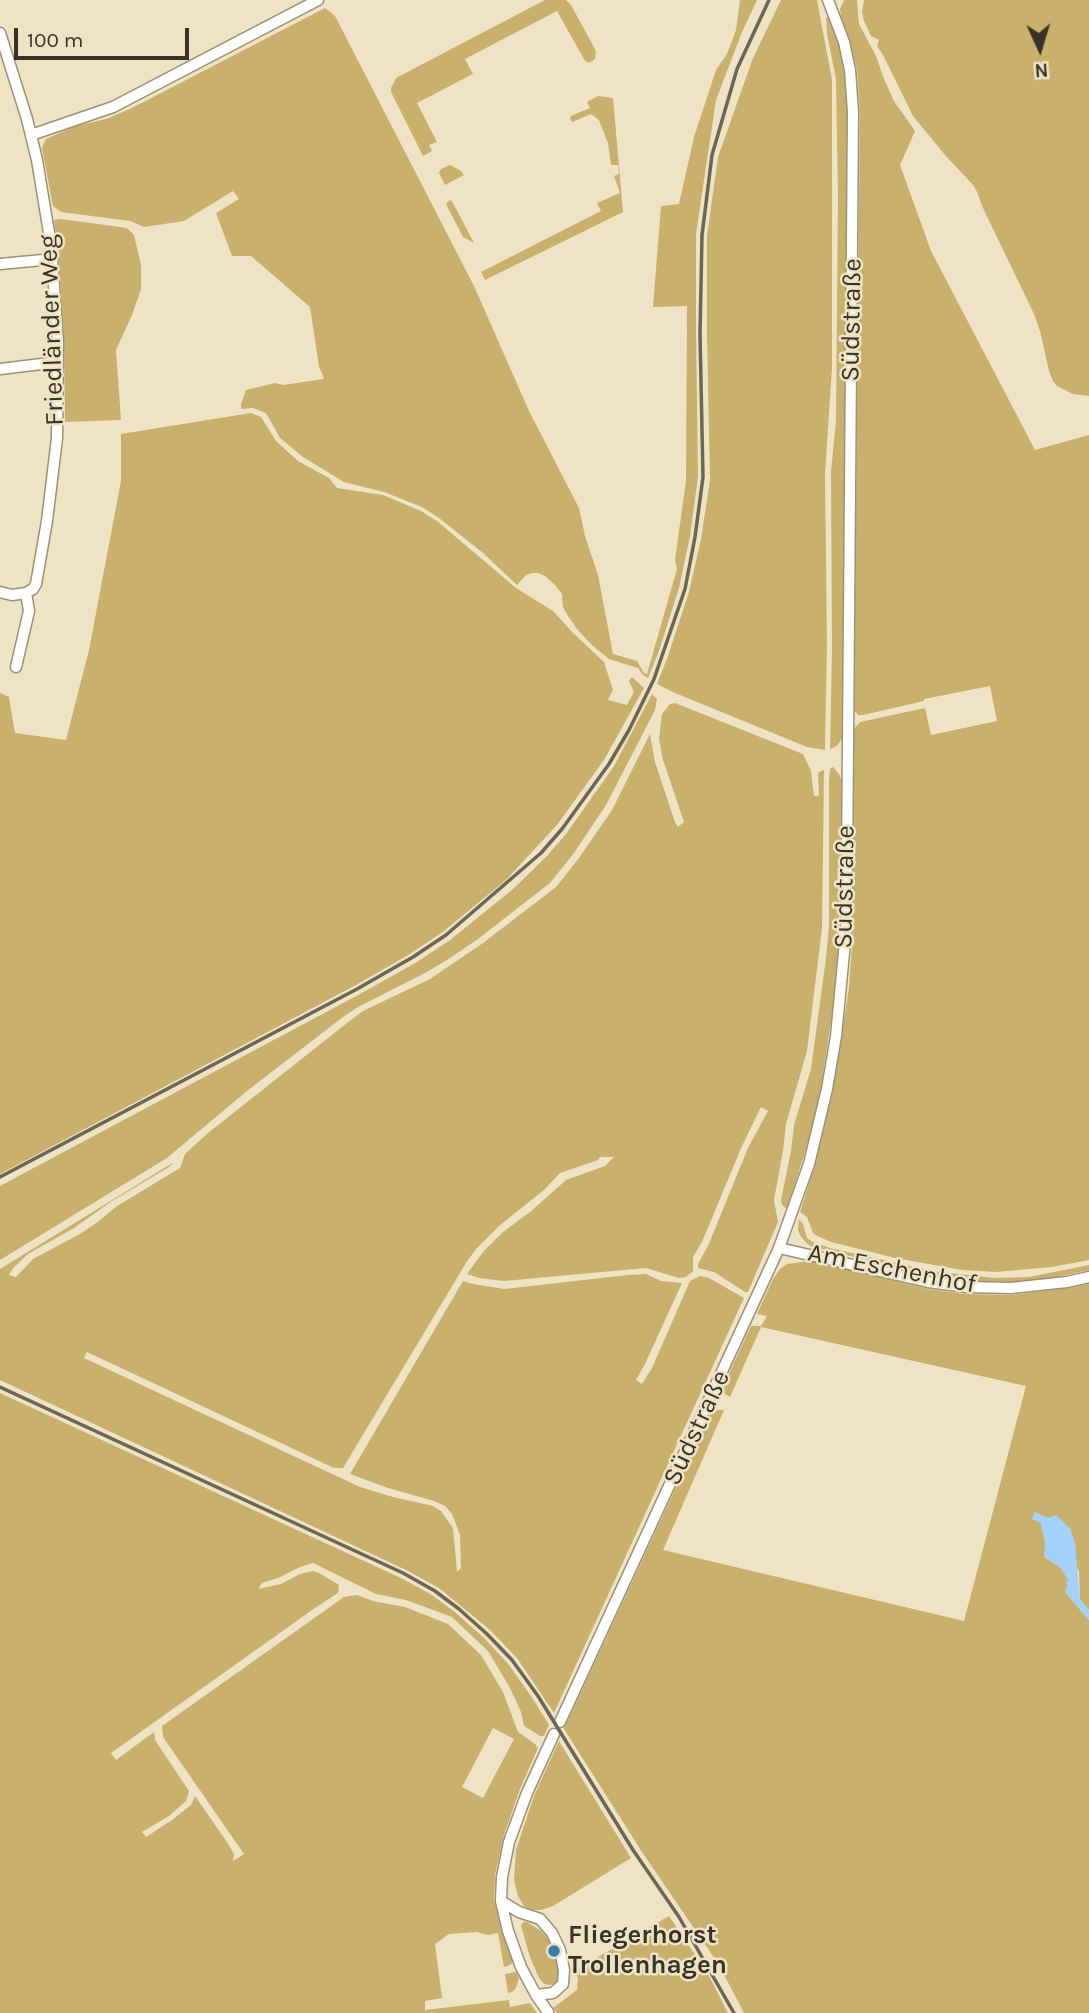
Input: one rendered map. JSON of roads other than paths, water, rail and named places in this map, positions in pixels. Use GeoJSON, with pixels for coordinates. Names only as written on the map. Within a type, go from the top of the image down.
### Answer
{"type":"FeatureCollection","features":[{"type":"Feature","properties":{"kind":"street"},"geometry":{"type":"LineString","coordinates":[[32,135],[113,107],[318,0]]}},
{"type":"Feature","properties":{"kind":"street","name":"Südstraße"},"geometry":{"type":"LineString","coordinates":[[561,1722],[779,1248],[809,1164],[827,1088],[842,989],[846,932],[853,112],[850,71],[844,42],[828,0]]}},
{"type":"Feature","properties":{"kind":"street","name":"Friedländer Weg"},"geometry":{"type":"LineString","coordinates":[[0,33],[32,135],[47,216],[53,259],[58,362],[57,438],[47,521],[36,584],[26,593],[29,611],[16,667]]}},
{"type":"Feature","properties":{"kind":"street"},"geometry":{"type":"LineString","coordinates":[[0,264],[53,259]]}},
{"type":"Feature","properties":{"kind":"street"},"geometry":{"type":"LineString","coordinates":[[0,369],[58,362]]}},
{"type":"Feature","properties":{"kind":"street"},"geometry":{"type":"LineString","coordinates":[[0,592],[12,595],[26,593]]}},
{"type":"Feature","properties":{"kind":"street","name":"Am Eschenhof"},"geometry":{"type":"LineString","coordinates":[[779,1248],[928,1282],[966,1287],[1011,1288],[1089,1277]]}},
{"type":"Feature","properties":{"kind":"street"},"geometry":{"type":"LineString","coordinates":[[548,2012],[521,1967],[501,1901],[502,1877],[509,1842],[527,1793],[555,1734]]}},
{"type":"Feature","properties":{"kind":"street"},"geometry":{"type":"LineString","coordinates":[[501,1901],[519,1912],[540,1919],[552,1933],[560,1950],[564,1970],[563,1984],[553,1993],[536,1995]]}},
{"type":"Feature","properties":{"kind":"water"},"geometry":{"type":"Polygon","coordinates":[[[1035,1512],[1048,1518],[1056,1515],[1070,1528],[1075,1543],[1080,1599],[1089,1610],[1089,1620],[1066,1593],[1068,1579],[1060,1567],[1044,1557],[1045,1544],[1041,1523],[1032,1519],[1035,1512]]]}},
{"type":"Feature","properties":{"kind":"railway"},"geometry":{"type":"LineString","coordinates":[[0,1177],[357,989],[446,935],[541,853],[562,829],[609,764],[654,679],[685,589],[703,477],[700,334],[702,235],[712,155],[737,69],[769,0]]}},
{"type":"Feature","properties":{"kind":"railway"},"geometry":{"type":"LineString","coordinates":[[0,1387],[403,1573],[435,1591],[459,1609],[512,1660],[538,1696],[633,1850],[679,1917],[734,2013]]}},
{"type":"Feature","properties":{"kind":"place","name":"Fliegerhorst Trollenhagen"},"geometry":{"type":"Point","coordinates":[554,1951]}}]}
